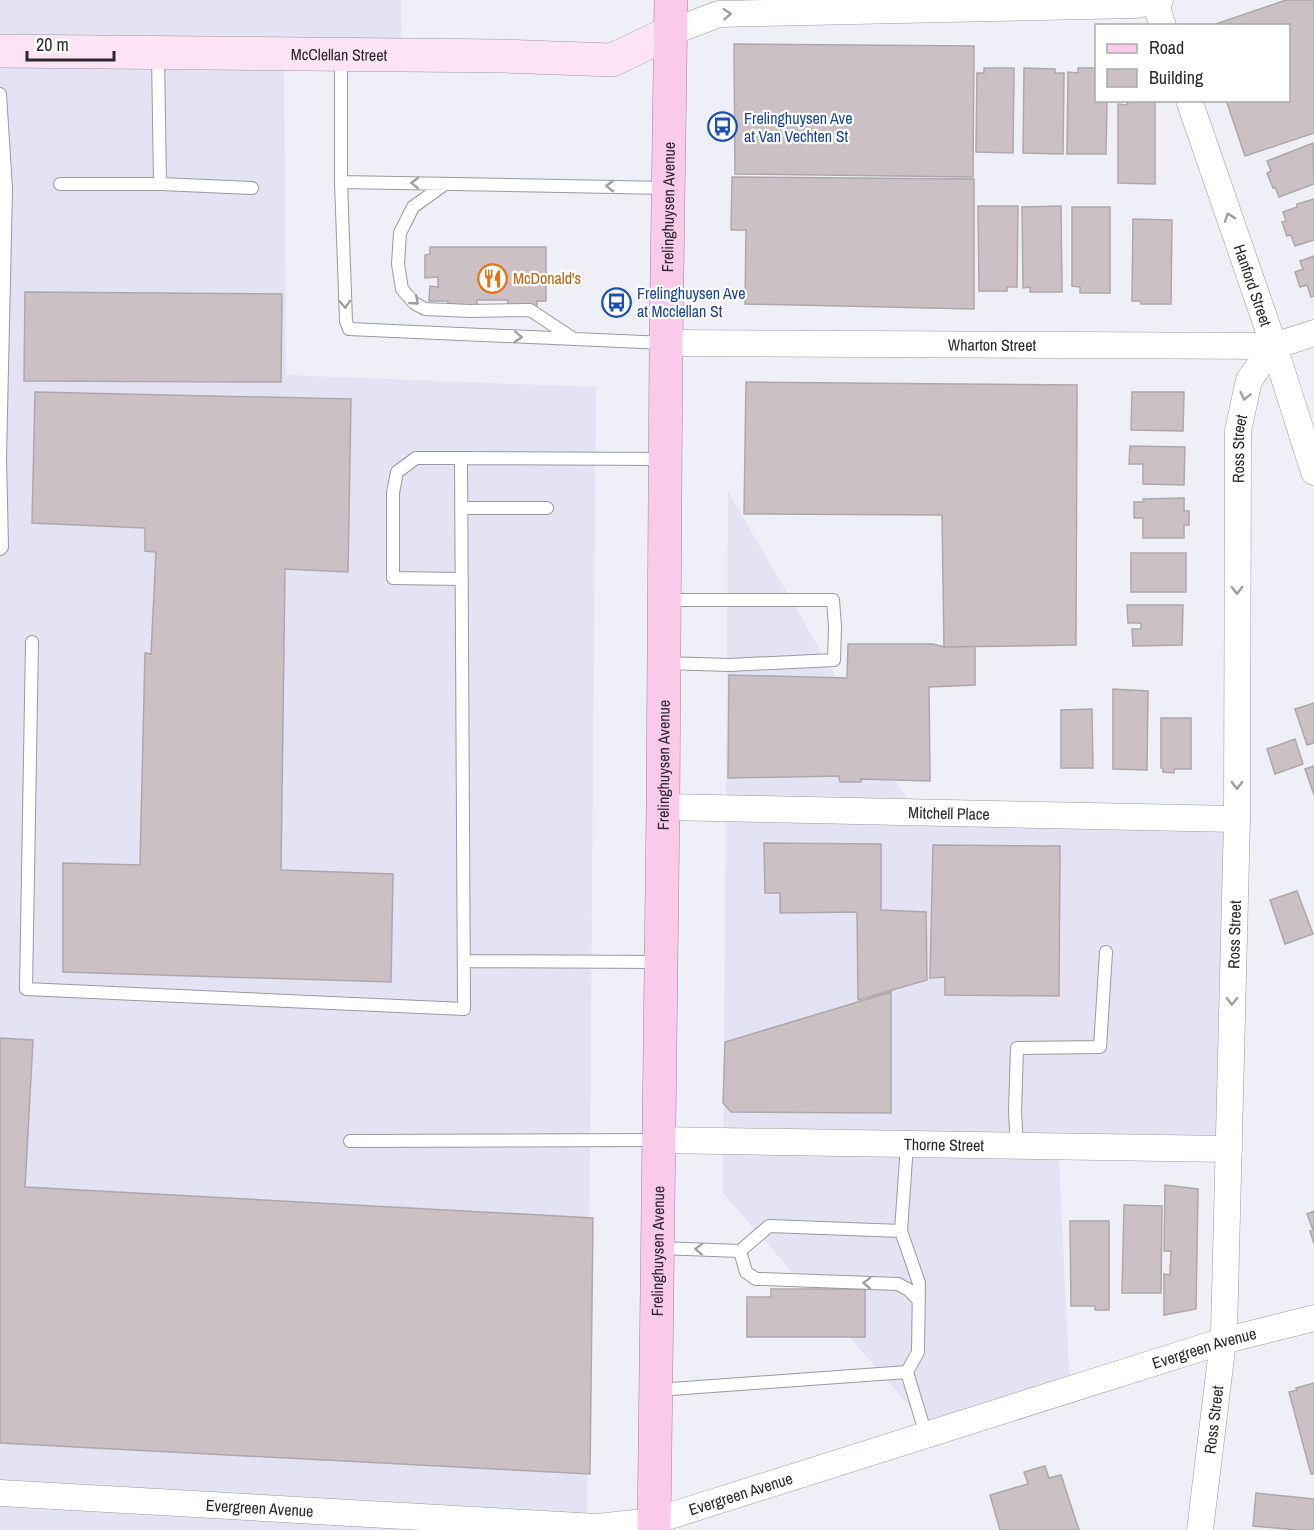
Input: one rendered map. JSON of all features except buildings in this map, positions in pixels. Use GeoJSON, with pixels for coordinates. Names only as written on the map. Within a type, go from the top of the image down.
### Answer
{"type":"FeatureCollection","features":[{"type":"Feature","properties":{"kind":"main road","name":"Frelinghuysen Avenue"},"geometry":{"type":"LineString","coordinates":[[654,1526],[671,0]]}},
{"type":"Feature","properties":{"kind":"main road","name":"McClellan Street"},"geometry":{"type":"LineString","coordinates":[[0,51],[502,56],[612,60],[671,32]]}},
{"type":"Feature","properties":{"kind":"street"},"geometry":{"type":"LineString","coordinates":[[671,32],[719,14],[902,5],[1095,3],[1136,5],[1159,9]]}},
{"type":"Feature","properties":{"kind":"street","name":"Hanford Street"},"geometry":{"type":"LineString","coordinates":[[1190,102],[1274,346],[1314,472]]}},
{"type":"Feature","properties":{"kind":"street","name":"Wharton Street"},"geometry":{"type":"LineString","coordinates":[[666,343],[1274,346],[1314,333]]}},
{"type":"Feature","properties":{"kind":"street","name":"Ross Street"},"geometry":{"type":"LineString","coordinates":[[1200,1530],[1223,1341],[1237,819],[1238,431],[1249,380],[1274,346]]}},
{"type":"Feature","properties":{"kind":"street","name":"Mitchell Place"},"geometry":{"type":"LineString","coordinates":[[663,807],[1237,819]]}},
{"type":"Feature","properties":{"kind":"street","name":"Thorne Street"},"geometry":{"type":"LineString","coordinates":[[659,1140],[1229,1149]]}},
{"type":"Feature","properties":{"kind":"street","name":"Evergreen Avenue"},"geometry":{"type":"LineString","coordinates":[[0,1493],[412,1523],[654,1526],[926,1435],[1223,1341],[1314,1318]]}},
{"type":"Feature","properties":{"kind":"lane"},"geometry":{"type":"LineString","coordinates":[[158,53],[160,184]]}},
{"type":"Feature","properties":{"kind":"lane"},"geometry":{"type":"LineString","coordinates":[[341,55],[341,182],[346,321],[349,329],[666,343]]}},
{"type":"Feature","properties":{"kind":"lane"},"geometry":{"type":"LineString","coordinates":[[0,94],[6,189],[0,457],[2,547],[0,549]]}},
{"type":"Feature","properties":{"kind":"lane"},"geometry":{"type":"LineString","coordinates":[[341,182],[669,188]]}},
{"type":"Feature","properties":{"kind":"lane"},"geometry":{"type":"LineString","coordinates":[[60,184],[160,184],[252,188]]}},
{"type":"Feature","properties":{"kind":"lane"},"geometry":{"type":"LineString","coordinates":[[445,184],[413,207],[400,233],[398,264],[402,288],[414,303],[425,309],[530,310],[575,339]]}},
{"type":"Feature","properties":{"kind":"lane"},"geometry":{"type":"LineString","coordinates":[[462,579],[393,578],[393,493],[397,472],[416,458],[665,459]]}},
{"type":"Feature","properties":{"kind":"lane"},"geometry":{"type":"LineString","coordinates":[[32,642],[26,989],[464,1009],[461,458]]}},
{"type":"Feature","properties":{"kind":"lane"},"geometry":{"type":"LineString","coordinates":[[462,508],[546,508]]}},
{"type":"Feature","properties":{"kind":"lane"},"geometry":{"type":"LineString","coordinates":[[663,663],[729,665],[834,660],[835,627],[833,600],[664,600]]}},
{"type":"Feature","properties":{"kind":"lane"},"geometry":{"type":"LineString","coordinates":[[1017,1146],[1015,1112],[1017,1048],[1100,1047],[1106,952]]}},
{"type":"Feature","properties":{"kind":"lane"},"geometry":{"type":"LineString","coordinates":[[464,961],[662,962]]}},
{"type":"Feature","properties":{"kind":"lane"},"geometry":{"type":"LineString","coordinates":[[351,1141],[659,1140]]}},
{"type":"Feature","properties":{"kind":"lane"},"geometry":{"type":"LineString","coordinates":[[907,1144],[901,1231],[919,1283],[918,1352],[907,1372],[926,1435]]}},
{"type":"Feature","properties":{"kind":"lane"},"geometry":{"type":"LineString","coordinates":[[658,1248],[740,1251],[769,1226],[901,1231]]}},
{"type":"Feature","properties":{"kind":"lane"},"geometry":{"type":"LineString","coordinates":[[740,1251],[746,1272],[756,1279],[898,1284],[909,1290],[919,1301]]}},
{"type":"Feature","properties":{"kind":"lane"},"geometry":{"type":"LineString","coordinates":[[656,1390],[907,1372]]}},
{"type":"Feature","properties":{"kind":"shaded area"},"geometry":{"type":"Polygon","coordinates":[[[0,0],[401,0],[402,56],[284,59],[286,375],[596,387],[587,1530],[0,1530],[0,0]]]}},
{"type":"Feature","properties":{"kind":"shaded area"},"geometry":{"type":"Polygon","coordinates":[[[728,491],[913,810],[1241,810],[1225,1143],[1058,1139],[1070,1390],[929,1428],[723,1193],[728,491]]]}},
{"type":"Feature","properties":{"kind":"place","name":"Frelinghuysen Ave at Van Vechten St"},"geometry":{"type":"Point","coordinates":[723,127]}},
{"type":"Feature","properties":{"kind":"place","name":"McDonald's"},"geometry":{"type":"Point","coordinates":[492,278]}},
{"type":"Feature","properties":{"kind":"place","name":"Frelinghuysen Ave at Mcclellan St"},"geometry":{"type":"Point","coordinates":[616,302]}}]}
